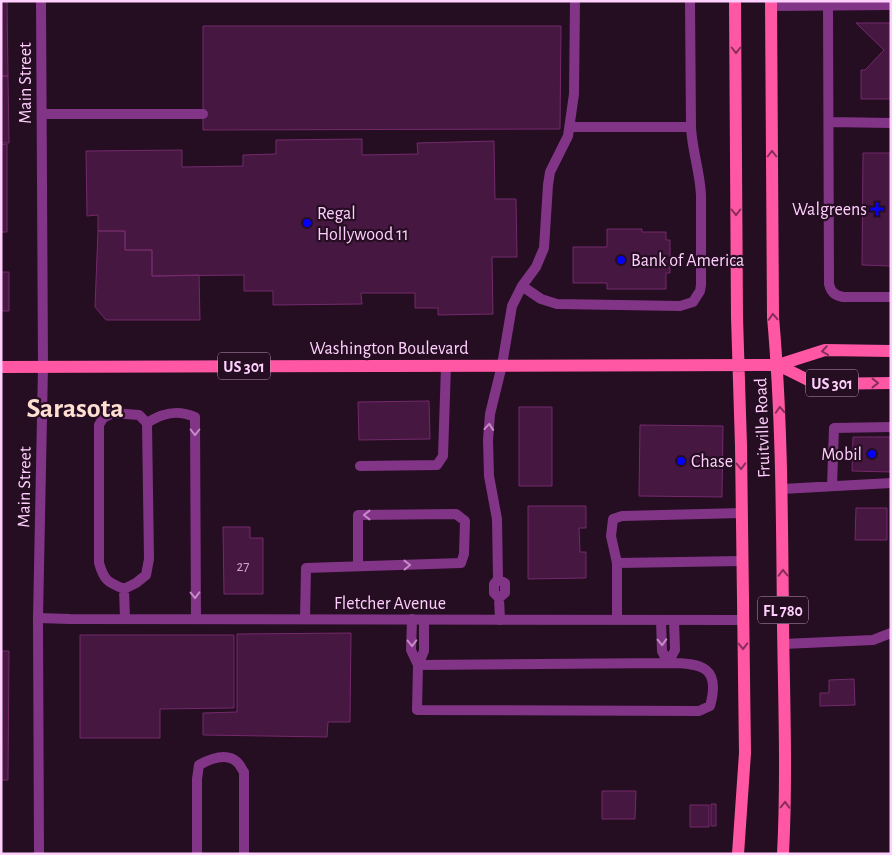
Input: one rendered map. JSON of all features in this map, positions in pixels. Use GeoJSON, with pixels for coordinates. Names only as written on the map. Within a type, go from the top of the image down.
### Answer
{"type":"FeatureCollection","features":[{"type":"Feature","properties":{"kind":"main road","name":"Fruitville Road"},"geometry":{"type":"LineString","coordinates":[[735,1],[737,307],[745,753],[738,854]]}},
{"type":"Feature","properties":{"kind":"main road","name":"Fruitville Road"},"geometry":{"type":"LineString","coordinates":[[771,3],[773,316],[778,365],[782,489],[786,781],[783,854]]}},
{"type":"Feature","properties":{"kind":"main road","name":"Washington Boulevard"},"geometry":{"type":"LineString","coordinates":[[1,367],[778,365],[825,350],[891,351]]}},
{"type":"Feature","properties":{"kind":"main road","name":"Washington Boulevard"},"geometry":{"type":"LineString","coordinates":[[778,365],[816,384],[891,383]]}},
{"type":"Feature","properties":{"kind":"street","name":"Main Street"},"geometry":{"type":"LineString","coordinates":[[39,854],[38,618],[43,367],[41,1]]}},
{"type":"Feature","properties":{"kind":"street"},"geometry":{"type":"LineString","coordinates":[[500,620],[499,598],[505,593],[504,583],[498,579],[497,519],[488,476],[490,414],[502,365],[511,312],[522,286],[536,267],[544,248],[550,172],[568,136],[570,127],[574,94],[575,1]]}},
{"type":"Feature","properties":{"kind":"street"},"geometry":{"type":"LineString","coordinates":[[522,286],[542,299],[557,304],[680,306],[693,302],[698,295],[702,286],[702,251],[700,184],[692,148],[690,1]]}},
{"type":"Feature","properties":{"kind":"street"},"geometry":{"type":"LineString","coordinates":[[771,3],[891,5]]}},
{"type":"Feature","properties":{"kind":"street"},"geometry":{"type":"LineString","coordinates":[[828,5],[829,284],[831,291],[843,297],[891,298]]}},
{"type":"Feature","properties":{"kind":"street"},"geometry":{"type":"LineString","coordinates":[[42,114],[203,114]]}},
{"type":"Feature","properties":{"kind":"street"},"geometry":{"type":"LineString","coordinates":[[829,122],[891,122]]}},
{"type":"Feature","properties":{"kind":"street"},"geometry":{"type":"LineString","coordinates":[[570,127],[691,127]]}},
{"type":"Feature","properties":{"kind":"street"},"geometry":{"type":"LineString","coordinates":[[360,466],[437,465],[444,456],[446,366]]}},
{"type":"Feature","properties":{"kind":"street"},"geometry":{"type":"LineString","coordinates":[[114,413],[139,415],[147,423],[148,559],[146,575],[136,583],[124,588],[109,583],[99,563],[99,425],[103,418],[114,413]]}},
{"type":"Feature","properties":{"kind":"street"},"geometry":{"type":"LineString","coordinates":[[147,423],[160,414],[188,414],[195,417],[196,619]]}},
{"type":"Feature","properties":{"kind":"street"},"geometry":{"type":"LineString","coordinates":[[832,486],[834,428],[891,427]]}},
{"type":"Feature","properties":{"kind":"street"},"geometry":{"type":"LineString","coordinates":[[782,489],[891,483]]}},
{"type":"Feature","properties":{"kind":"street"},"geometry":{"type":"LineString","coordinates":[[617,619],[617,563],[611,536],[612,522],[615,517],[742,513]]}},
{"type":"Feature","properties":{"kind":"street"},"geometry":{"type":"LineString","coordinates":[[305,619],[306,568],[461,563],[464,554],[465,521],[456,514],[358,515],[358,566]]}},
{"type":"Feature","properties":{"kind":"street"},"geometry":{"type":"LineString","coordinates":[[617,563],[743,561]]}},
{"type":"Feature","properties":{"kind":"street"},"geometry":{"type":"LineString","coordinates":[[124,588],[125,619]]}},
{"type":"Feature","properties":{"kind":"street","name":"Fletcher Avenue"},"geometry":{"type":"LineString","coordinates":[[38,618],[743,620]]}},
{"type":"Feature","properties":{"kind":"street"},"geometry":{"type":"LineString","coordinates":[[412,619],[411,650],[418,665]]}},
{"type":"Feature","properties":{"kind":"street"},"geometry":{"type":"LineString","coordinates":[[418,665],[689,663],[703,667],[713,679],[714,692],[710,706],[699,711],[416,710],[418,665],[424,651],[424,620]]}},
{"type":"Feature","properties":{"kind":"street"},"geometry":{"type":"LineString","coordinates":[[661,620],[662,652],[668,662]]}},
{"type":"Feature","properties":{"kind":"street"},"geometry":{"type":"LineString","coordinates":[[668,662],[675,650],[674,620]]}},
{"type":"Feature","properties":{"kind":"street"},"geometry":{"type":"LineString","coordinates":[[783,644],[873,640],[891,633]]}},
{"type":"Feature","properties":{"kind":"street"},"geometry":{"type":"LineString","coordinates":[[197,854],[197,779],[199,765],[210,759],[224,756],[237,761],[244,772],[244,854]]}},
{"type":"Feature","properties":{"kind":"building"},"geometry":{"type":"Polygon","coordinates":[[[1,1],[7,1],[8,76],[1,76],[1,1]]]}},
{"type":"Feature","properties":{"kind":"building"},"geometry":{"type":"Polygon","coordinates":[[[856,23],[891,23],[891,99],[861,99],[861,70],[865,70],[884,50],[856,23]]]}},
{"type":"Feature","properties":{"kind":"building"},"geometry":{"type":"Polygon","coordinates":[[[203,26],[561,26],[560,129],[203,130],[203,26]]]}},
{"type":"Feature","properties":{"kind":"building"},"geometry":{"type":"Polygon","coordinates":[[[1,76],[8,76],[9,143],[1,143],[1,76]]]}},
{"type":"Feature","properties":{"kind":"building","name":"Regal Hollywood 11"},"geometry":{"type":"Polygon","coordinates":[[[362,139],[362,155],[418,154],[417,143],[494,141],[495,199],[516,199],[517,257],[492,257],[493,314],[438,315],[438,308],[415,308],[415,293],[361,293],[362,304],[273,305],[273,291],[244,291],[244,275],[152,276],[152,250],[125,250],[125,231],[98,231],[98,215],[87,216],[86,151],[182,150],[182,167],[243,166],[243,155],[276,154],[276,140],[362,139]]]}},
{"type":"Feature","properties":{"kind":"building"},"geometry":{"type":"Polygon","coordinates":[[[7,144],[7,232],[1,232],[1,145],[7,144]]]}},
{"type":"Feature","properties":{"kind":"building","name":"Walgreens"},"geometry":{"type":"Polygon","coordinates":[[[863,153],[891,153],[891,266],[862,265],[863,153]]]}},
{"type":"Feature","properties":{"kind":"building","name":"Bank of America"},"geometry":{"type":"Polygon","coordinates":[[[607,229],[642,229],[642,232],[666,232],[666,240],[670,240],[670,273],[666,273],[666,289],[607,289],[607,283],[573,283],[573,247],[607,247],[607,229]]]}},
{"type":"Feature","properties":{"kind":"building"},"geometry":{"type":"Polygon","coordinates":[[[98,231],[125,231],[125,250],[152,250],[152,276],[199,275],[200,320],[106,320],[95,307],[98,231]]]}},
{"type":"Feature","properties":{"kind":"building"},"geometry":{"type":"Polygon","coordinates":[[[1,272],[9,272],[9,311],[1,311],[1,272]]]}},
{"type":"Feature","properties":{"kind":"building"},"geometry":{"type":"Polygon","coordinates":[[[429,401],[430,439],[359,440],[358,402],[429,401]]]}},
{"type":"Feature","properties":{"kind":"building"},"geometry":{"type":"Polygon","coordinates":[[[519,407],[552,407],[552,486],[519,486],[519,407]]]}},
{"type":"Feature","properties":{"kind":"building","name":"Chase"},"geometry":{"type":"Polygon","coordinates":[[[640,425],[723,426],[722,497],[639,496],[640,425]]]}},
{"type":"Feature","properties":{"kind":"building","name":"Mobil"},"geometry":{"type":"Polygon","coordinates":[[[853,437],[891,437],[891,472],[852,471],[853,437]]]}},
{"type":"Feature","properties":{"kind":"building"},"geometry":{"type":"Polygon","coordinates":[[[528,506],[586,506],[586,528],[579,528],[580,552],[586,552],[586,578],[528,579],[528,506]]]}},
{"type":"Feature","properties":{"kind":"building"},"geometry":{"type":"Polygon","coordinates":[[[856,508],[887,508],[887,540],[855,540],[856,508]]]}},
{"type":"Feature","properties":{"kind":"building"},"geometry":{"type":"Polygon","coordinates":[[[223,527],[250,527],[250,538],[263,538],[263,594],[224,594],[223,527]]]}},
{"type":"Feature","properties":{"kind":"building"},"geometry":{"type":"Polygon","coordinates":[[[351,633],[350,722],[328,722],[327,737],[203,735],[203,713],[237,712],[237,634],[351,633]]]}},
{"type":"Feature","properties":{"kind":"building"},"geometry":{"type":"Polygon","coordinates":[[[80,635],[234,635],[234,708],[160,709],[160,738],[80,738],[80,635]]]}},
{"type":"Feature","properties":{"kind":"building"},"geometry":{"type":"Polygon","coordinates":[[[1,651],[9,651],[8,780],[1,780],[1,651]]]}},
{"type":"Feature","properties":{"kind":"building"},"geometry":{"type":"Polygon","coordinates":[[[854,679],[855,705],[820,706],[820,693],[829,693],[829,680],[854,679]]]}},
{"type":"Feature","properties":{"kind":"building"},"geometry":{"type":"Polygon","coordinates":[[[602,791],[636,791],[635,819],[602,819],[602,791]]]}},
{"type":"Feature","properties":{"kind":"building"},"geometry":{"type":"Polygon","coordinates":[[[711,804],[716,804],[716,826],[711,826],[711,804]]]}},
{"type":"Feature","properties":{"kind":"building"},"geometry":{"type":"Polygon","coordinates":[[[690,805],[709,805],[709,827],[690,827],[690,805]]]}},
{"type":"Feature","properties":{"kind":"place","name":"Walgreens"},"geometry":{"type":"Point","coordinates":[877,209]}},
{"type":"Feature","properties":{"kind":"place","name":"Regal Hollywood 11"},"geometry":{"type":"Point","coordinates":[307,223]}},
{"type":"Feature","properties":{"kind":"place","name":"Bank of America"},"geometry":{"type":"Point","coordinates":[621,260]}},
{"type":"Feature","properties":{"kind":"place","name":"Mobil"},"geometry":{"type":"Point","coordinates":[872,454]}},
{"type":"Feature","properties":{"kind":"place","name":"Chase"},"geometry":{"type":"Point","coordinates":[681,461]}},
{"type":"Feature","properties":{"kind":"district","name":"Sarasota"},"geometry":{"type":"Point","coordinates":[75,407]}}]}
